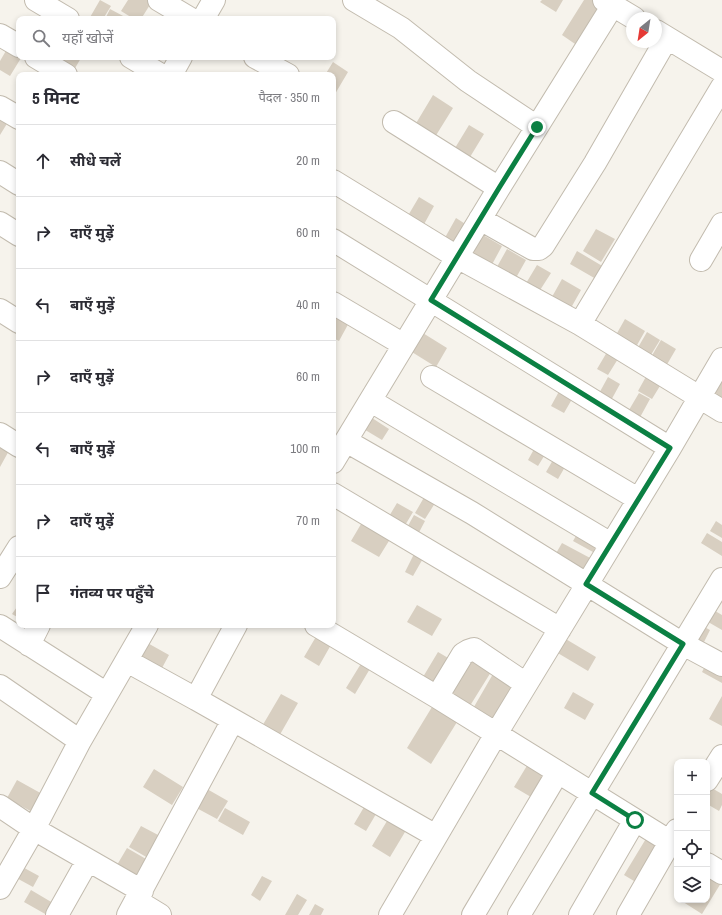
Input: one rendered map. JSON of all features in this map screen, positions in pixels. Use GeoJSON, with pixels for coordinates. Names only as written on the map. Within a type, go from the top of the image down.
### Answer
{"type":"FeatureCollection","features":[{"type":"Feature","properties":{"kind":"street"},"geometry":{"type":"LineString","coordinates":[[36,0],[63,16]]}},
{"type":"Feature","properties":{"kind":"street"},"geometry":{"type":"LineString","coordinates":[[159,0],[186,16]]}},
{"type":"Feature","properties":{"kind":"street"},"geometry":{"type":"LineString","coordinates":[[205,16],[214,0]]}},
{"type":"Feature","properties":{"kind":"street"},"geometry":{"type":"LineString","coordinates":[[354,0],[400,28],[468,81],[537,127]]}},
{"type":"Feature","properties":{"kind":"street"},"geometry":{"type":"LineString","coordinates":[[336,457],[537,127],[609,3],[626,13]]}},
{"type":"Feature","properties":{"kind":"street"},"geometry":{"type":"LineString","coordinates":[[0,34],[16,44]]}},
{"type":"Feature","properties":{"kind":"street"},"geometry":{"type":"LineString","coordinates":[[662,34],[722,71]]}},
{"type":"Feature","properties":{"kind":"street"},"geometry":{"type":"LineString","coordinates":[[480,219],[533,248],[539,249],[543,246],[595,163],[655,48]]}},
{"type":"Feature","properties":{"kind":"street"},"geometry":{"type":"LineString","coordinates":[[41,60],[61,72]]}},
{"type":"Feature","properties":{"kind":"street"},"geometry":{"type":"LineString","coordinates":[[136,60],[157,72]]}},
{"type":"Feature","properties":{"kind":"street"},"geometry":{"type":"LineString","coordinates":[[173,72],[179,60]]}},
{"type":"Feature","properties":{"kind":"street"},"geometry":{"type":"LineString","coordinates":[[260,60],[282,72]]}},
{"type":"Feature","properties":{"kind":"street"},"geometry":{"type":"LineString","coordinates":[[580,324],[722,87]]}},
{"type":"Feature","properties":{"kind":"street"},"geometry":{"type":"LineString","coordinates":[[0,107],[16,116]]}},
{"type":"Feature","properties":{"kind":"street"},"geometry":{"type":"LineString","coordinates":[[394,122],[499,188]]}},
{"type":"Feature","properties":{"kind":"street"},"geometry":{"type":"LineString","coordinates":[[0,172],[16,182]]}},
{"type":"Feature","properties":{"kind":"street"},"geometry":{"type":"LineString","coordinates":[[336,183],[457,257],[580,324],[722,412]]}},
{"type":"Feature","properties":{"kind":"street"},"geometry":{"type":"LineString","coordinates":[[0,223],[16,233]]}},
{"type":"Feature","properties":{"kind":"street"},"geometry":{"type":"LineString","coordinates":[[701,260],[722,224]]}},
{"type":"Feature","properties":{"kind":"street"},"geometry":{"type":"LineString","coordinates":[[336,242],[670,448]]}},
{"type":"Feature","properties":{"kind":"street"},"geometry":{"type":"LineString","coordinates":[[336,305],[404,345]]}},
{"type":"Feature","properties":{"kind":"street"},"geometry":{"type":"LineString","coordinates":[[0,310],[16,320]]}},
{"type":"Feature","properties":{"kind":"street"},"geometry":{"type":"LineString","coordinates":[[390,915],[496,734],[670,448],[722,359]]}},
{"type":"Feature","properties":{"kind":"street"},"geometry":{"type":"LineString","coordinates":[[432,377],[638,499]]}},
{"type":"Feature","properties":{"kind":"street"},"geometry":{"type":"LineString","coordinates":[[371,400],[611,544]]}},
{"type":"Feature","properties":{"kind":"street"},"geometry":{"type":"LineString","coordinates":[[0,434],[16,444]]}},
{"type":"Feature","properties":{"kind":"street"},"geometry":{"type":"LineString","coordinates":[[346,441],[472,513],[683,644],[722,665]]}},
{"type":"Feature","properties":{"kind":"street"},"geometry":{"type":"LineString","coordinates":[[336,496],[560,629]]}},
{"type":"Feature","properties":{"kind":"street"},"geometry":{"type":"LineString","coordinates":[[0,577],[16,553]]}},
{"type":"Feature","properties":{"kind":"street"},"geometry":{"type":"LineString","coordinates":[[519,915],[722,579]]}},
{"type":"Feature","properties":{"kind":"street"},"geometry":{"type":"LineString","coordinates":[[0,626],[107,694]]}},
{"type":"Feature","properties":{"kind":"street"},"geometry":{"type":"LineString","coordinates":[[29,645],[38,628]]}},
{"type":"Feature","properties":{"kind":"street"},"geometry":{"type":"LineString","coordinates":[[0,888],[34,829],[80,741],[145,628]]}},
{"type":"Feature","properties":{"kind":"street"},"geometry":{"type":"LineString","coordinates":[[196,699],[234,628]]}},
{"type":"Feature","properties":{"kind":"street"},"geometry":{"type":"LineString","coordinates":[[321,628],[437,697],[635,820],[674,839]]}},
{"type":"Feature","properties":{"kind":"street"},"geometry":{"type":"LineString","coordinates":[[437,697],[463,654],[474,649],[526,684]]}},
{"type":"Feature","properties":{"kind":"street"},"geometry":{"type":"LineString","coordinates":[[127,661],[436,836]]}},
{"type":"Feature","properties":{"kind":"street"},"geometry":{"type":"LineString","coordinates":[[0,686],[80,741]]}},
{"type":"Feature","properties":{"kind":"street"},"geometry":{"type":"LineString","coordinates":[[135,902],[233,720]]}},
{"type":"Feature","properties":{"kind":"street"},"geometry":{"type":"LineString","coordinates":[[710,775],[722,756]]}},
{"type":"Feature","properties":{"kind":"street"},"geometry":{"type":"LineString","coordinates":[[473,915],[558,772]]}},
{"type":"Feature","properties":{"kind":"street"},"geometry":{"type":"LineString","coordinates":[[0,806],[34,829],[88,860],[135,902],[160,915]]}},
{"type":"Feature","properties":{"kind":"street"},"geometry":{"type":"LineString","coordinates":[[580,915],[635,820]]}},
{"type":"Feature","properties":{"kind":"street"},"geometry":{"type":"LineString","coordinates":[[628,915],[674,841]]}},
{"type":"Feature","properties":{"kind":"street"},"geometry":{"type":"LineString","coordinates":[[57,915],[88,860]]}},
{"type":"Feature","properties":{"kind":"street"},"geometry":{"type":"LineString","coordinates":[[710,866],[722,873]]}},
{"type":"Feature","properties":{"kind":"building"},"geometry":{"type":"Polygon","coordinates":[[[100,0],[111,6],[105,16],[91,16],[100,0]]]}},
{"type":"Feature","properties":{"kind":"building"},"geometry":{"type":"Polygon","coordinates":[[[128,0],[153,0],[143,16],[129,16],[121,11],[128,0]]]}},
{"type":"Feature","properties":{"kind":"building"},"geometry":{"type":"Polygon","coordinates":[[[542,0],[563,0],[556,12],[540,2],[542,0]]]}},
{"type":"Feature","properties":{"kind":"building"},"geometry":{"type":"Polygon","coordinates":[[[584,0],[601,0],[605,2],[578,46],[562,35],[584,0]]]}},
{"type":"Feature","properties":{"kind":"building"},"geometry":{"type":"Polygon","coordinates":[[[110,9],[123,16],[106,16],[110,9]]]}},
{"type":"Feature","properties":{"kind":"building"},"geometry":{"type":"Polygon","coordinates":[[[7,49],[16,55],[16,60],[20,60],[10,76],[0,70],[0,61],[7,49]]]}},
{"type":"Feature","properties":{"kind":"building"},"geometry":{"type":"Polygon","coordinates":[[[63,60],[80,60],[73,72],[63,72],[58,70],[63,60]]]}},
{"type":"Feature","properties":{"kind":"building"},"geometry":{"type":"Polygon","coordinates":[[[333,62],[348,72],[336,92],[336,72],[327,72],[333,62]]]}},
{"type":"Feature","properties":{"kind":"building"},"geometry":{"type":"Polygon","coordinates":[[[433,95],[453,108],[435,137],[415,125],[433,95]]]}},
{"type":"Feature","properties":{"kind":"building"},"geometry":{"type":"Polygon","coordinates":[[[0,117],[8,122],[0,135],[0,117]]]}},
{"type":"Feature","properties":{"kind":"building"},"geometry":{"type":"Polygon","coordinates":[[[469,125],[484,134],[467,162],[452,153],[469,125]]]}},
{"type":"Feature","properties":{"kind":"building"},"geometry":{"type":"Polygon","coordinates":[[[419,197],[434,206],[422,228],[406,219],[419,197]]]}},
{"type":"Feature","properties":{"kind":"building"},"geometry":{"type":"Polygon","coordinates":[[[456,218],[467,225],[453,250],[442,243],[456,218]]]}},
{"type":"Feature","properties":{"kind":"building"},"geometry":{"type":"Polygon","coordinates":[[[596,229],[615,239],[601,262],[583,251],[596,229]]]}},
{"type":"Feature","properties":{"kind":"building"},"geometry":{"type":"Polygon","coordinates":[[[478,232],[502,246],[489,270],[464,256],[478,232]]]}},
{"type":"Feature","properties":{"kind":"building"},"geometry":{"type":"Polygon","coordinates":[[[507,249],[526,260],[512,285],[493,274],[507,249]]]}},
{"type":"Feature","properties":{"kind":"building"},"geometry":{"type":"Polygon","coordinates":[[[577,251],[604,267],[596,279],[570,264],[577,251]]]}},
{"type":"Feature","properties":{"kind":"building"},"geometry":{"type":"Polygon","coordinates":[[[537,265],[551,273],[535,298],[522,290],[537,265]]]}},
{"type":"Feature","properties":{"kind":"building"},"geometry":{"type":"Polygon","coordinates":[[[562,279],[581,290],[567,315],[548,304],[562,279]]]}},
{"type":"Feature","properties":{"kind":"building"},"geometry":{"type":"Polygon","coordinates":[[[336,314],[351,319],[339,341],[336,340],[336,314]]]}},
{"type":"Feature","properties":{"kind":"building"},"geometry":{"type":"Polygon","coordinates":[[[625,319],[645,331],[632,354],[612,342],[625,319]]]}},
{"type":"Feature","properties":{"kind":"building"},"geometry":{"type":"Polygon","coordinates":[[[418,330],[447,348],[436,367],[407,349],[418,330]]]}},
{"type":"Feature","properties":{"kind":"building"},"geometry":{"type":"Polygon","coordinates":[[[647,332],[660,340],[646,363],[633,356],[647,332]]]}},
{"type":"Feature","properties":{"kind":"building"},"geometry":{"type":"Polygon","coordinates":[[[661,340],[676,349],[662,373],[647,364],[661,340]]]}},
{"type":"Feature","properties":{"kind":"building"},"geometry":{"type":"Polygon","coordinates":[[[610,347],[621,354],[608,375],[597,369],[610,347]]]}},
{"type":"Feature","properties":{"kind":"building"},"geometry":{"type":"Polygon","coordinates":[[[648,373],[663,381],[652,399],[638,391],[648,373]]]}},
{"type":"Feature","properties":{"kind":"building"},"geometry":{"type":"Polygon","coordinates":[[[608,377],[620,384],[609,404],[597,397],[608,377]]]}},
{"type":"Feature","properties":{"kind":"building"},"geometry":{"type":"Polygon","coordinates":[[[722,377],[722,411],[702,399],[722,377]]]}},
{"type":"Feature","properties":{"kind":"building"},"geometry":{"type":"Polygon","coordinates":[[[562,386],[575,394],[564,413],[551,406],[562,386]]]}},
{"type":"Feature","properties":{"kind":"building"},"geometry":{"type":"Polygon","coordinates":[[[639,393],[650,399],[638,421],[626,415],[639,393]]]}},
{"type":"Feature","properties":{"kind":"building"},"geometry":{"type":"Polygon","coordinates":[[[369,416],[389,429],[382,440],[362,428],[369,416]]]}},
{"type":"Feature","properties":{"kind":"building"},"geometry":{"type":"Polygon","coordinates":[[[0,441],[11,447],[0,467],[0,441]]]}},
{"type":"Feature","properties":{"kind":"building"},"geometry":{"type":"Polygon","coordinates":[[[538,442],[549,448],[538,466],[528,460],[538,442]]]}},
{"type":"Feature","properties":{"kind":"building"},"geometry":{"type":"Polygon","coordinates":[[[557,453],[569,460],[558,479],[546,472],[557,453]]]}},
{"type":"Feature","properties":{"kind":"building"},"geometry":{"type":"Polygon","coordinates":[[[426,494],[437,500],[425,519],[415,513],[426,494]]]}},
{"type":"Feature","properties":{"kind":"building"},"geometry":{"type":"Polygon","coordinates":[[[397,503],[413,512],[404,527],[388,518],[397,503]]]}},
{"type":"Feature","properties":{"kind":"building"},"geometry":{"type":"Polygon","coordinates":[[[414,515],[425,521],[415,540],[404,533],[414,515]]]}},
{"type":"Feature","properties":{"kind":"building"},"geometry":{"type":"Polygon","coordinates":[[[364,519],[392,536],[379,557],[351,541],[364,519]]]}},
{"type":"Feature","properties":{"kind":"building"},"geometry":{"type":"Polygon","coordinates":[[[716,521],[722,525],[722,538],[710,531],[716,521]]]}},
{"type":"Feature","properties":{"kind":"building"},"geometry":{"type":"Polygon","coordinates":[[[580,529],[600,540],[593,552],[573,541],[580,529]]]}},
{"type":"Feature","properties":{"kind":"building"},"geometry":{"type":"Polygon","coordinates":[[[707,533],[722,542],[722,556],[701,543],[707,533]]]}},
{"type":"Feature","properties":{"kind":"building"},"geometry":{"type":"Polygon","coordinates":[[[562,543],[592,559],[581,578],[551,562],[562,543]]]}},
{"type":"Feature","properties":{"kind":"building"},"geometry":{"type":"Polygon","coordinates":[[[416,550],[425,555],[413,576],[405,572],[416,550]]]}},
{"type":"Feature","properties":{"kind":"building"},"geometry":{"type":"Polygon","coordinates":[[[417,605],[442,619],[432,636],[407,622],[417,605]]]}},
{"type":"Feature","properties":{"kind":"building"},"geometry":{"type":"Polygon","coordinates":[[[16,608],[16,616],[12,614],[16,608]]]}},
{"type":"Feature","properties":{"kind":"building"},"geometry":{"type":"Polygon","coordinates":[[[710,608],[722,615],[722,630],[703,619],[710,608]]]}},
{"type":"Feature","properties":{"kind":"building"},"geometry":{"type":"Polygon","coordinates":[[[697,623],[710,630],[703,644],[689,637],[697,623]]]}},
{"type":"Feature","properties":{"kind":"building"},"geometry":{"type":"Polygon","coordinates":[[[317,635],[332,643],[319,666],[304,657],[317,635]]]}},
{"type":"Feature","properties":{"kind":"building"},"geometry":{"type":"Polygon","coordinates":[[[559,635],[596,657],[588,671],[551,649],[559,635]]]}},
{"type":"Feature","properties":{"kind":"building"},"geometry":{"type":"Polygon","coordinates":[[[144,641],[169,655],[162,668],[136,654],[144,641]]]}},
{"type":"Feature","properties":{"kind":"building"},"geometry":{"type":"Polygon","coordinates":[[[438,652],[455,662],[438,692],[420,682],[438,652]]]}},
{"type":"Feature","properties":{"kind":"building"},"geometry":{"type":"Polygon","coordinates":[[[465,657],[491,672],[468,709],[443,694],[465,657]]]}},
{"type":"Feature","properties":{"kind":"building"},"geometry":{"type":"Polygon","coordinates":[[[362,662],[371,667],[355,694],[346,688],[362,662]]]}},
{"type":"Feature","properties":{"kind":"building"},"geometry":{"type":"Polygon","coordinates":[[[707,662],[722,671],[722,683],[702,672],[707,662]]]}},
{"type":"Feature","properties":{"kind":"building"},"geometry":{"type":"Polygon","coordinates":[[[493,674],[519,689],[497,728],[471,712],[493,674]]]}},
{"type":"Feature","properties":{"kind":"building"},"geometry":{"type":"Polygon","coordinates":[[[573,692],[594,704],[585,720],[564,708],[573,692]]]}},
{"type":"Feature","properties":{"kind":"building"},"geometry":{"type":"Polygon","coordinates":[[[281,694],[298,703],[278,738],[261,728],[281,694]]]}},
{"type":"Feature","properties":{"kind":"building"},"geometry":{"type":"Polygon","coordinates":[[[722,696],[722,726],[709,719],[722,696]]]}},
{"type":"Feature","properties":{"kind":"building"},"geometry":{"type":"Polygon","coordinates":[[[432,707],[457,722],[431,764],[407,748],[432,707]]]}},
{"type":"Feature","properties":{"kind":"building"},"geometry":{"type":"Polygon","coordinates":[[[528,764],[550,778],[536,800],[514,787],[528,764]]]}},
{"type":"Feature","properties":{"kind":"building"},"geometry":{"type":"Polygon","coordinates":[[[154,769],[183,787],[172,805],[143,787],[154,769]]]}},
{"type":"Feature","properties":{"kind":"building"},"geometry":{"type":"Polygon","coordinates":[[[17,780],[44,795],[34,813],[7,798],[17,780]]]}},
{"type":"Feature","properties":{"kind":"building"},"geometry":{"type":"Polygon","coordinates":[[[200,785],[228,801],[217,819],[189,804],[200,785]]]}},
{"type":"Feature","properties":{"kind":"building"},"geometry":{"type":"Polygon","coordinates":[[[710,787],[722,794],[722,805],[719,811],[710,806],[710,787]]]}},
{"type":"Feature","properties":{"kind":"building"},"geometry":{"type":"Polygon","coordinates":[[[367,802],[379,809],[366,831],[354,824],[367,802]]]}},
{"type":"Feature","properties":{"kind":"building"},"geometry":{"type":"Polygon","coordinates":[[[225,808],[250,822],[243,835],[218,821],[225,808]]]}},
{"type":"Feature","properties":{"kind":"building"},"geometry":{"type":"Polygon","coordinates":[[[390,816],[408,827],[390,857],[372,846],[390,816]]]}},
{"type":"Feature","properties":{"kind":"building"},"geometry":{"type":"Polygon","coordinates":[[[141,826],[160,836],[148,858],[129,847],[141,826]]]}},
{"type":"Feature","properties":{"kind":"building"},"geometry":{"type":"Polygon","coordinates":[[[647,837],[662,846],[639,884],[624,875],[647,837]]]}},
{"type":"Feature","properties":{"kind":"building"},"geometry":{"type":"Polygon","coordinates":[[[127,848],[146,859],[135,877],[117,865],[127,848]]]}},
{"type":"Feature","properties":{"kind":"building"},"geometry":{"type":"Polygon","coordinates":[[[17,864],[39,876],[33,887],[11,875],[17,864]]]}},
{"type":"Feature","properties":{"kind":"building"},"geometry":{"type":"Polygon","coordinates":[[[262,876],[272,881],[260,901],[251,895],[262,876]]]}},
{"type":"Feature","properties":{"kind":"building"},"geometry":{"type":"Polygon","coordinates":[[[710,876],[721,883],[710,901],[710,876]]]}},
{"type":"Feature","properties":{"kind":"building"},"geometry":{"type":"Polygon","coordinates":[[[31,890],[58,906],[47,915],[24,902],[31,890]]]}},
{"type":"Feature","properties":{"kind":"building"},"geometry":{"type":"Polygon","coordinates":[[[297,894],[307,900],[298,915],[285,915],[297,894]]]}},
{"type":"Feature","properties":{"kind":"building"},"geometry":{"type":"Polygon","coordinates":[[[685,903],[709,903],[702,914],[685,903]]]}},
{"type":"Feature","properties":{"kind":"building"},"geometry":{"type":"Polygon","coordinates":[[[315,904],[324,909],[321,915],[309,915],[315,904]]]}},
{"type":"Feature","properties":{"kind":"route"},"geometry":{"type":"LineString","coordinates":[[537,127],[431,300],[670,448],[586,584],[683,644],[592,793],[635,820]]}}]}
